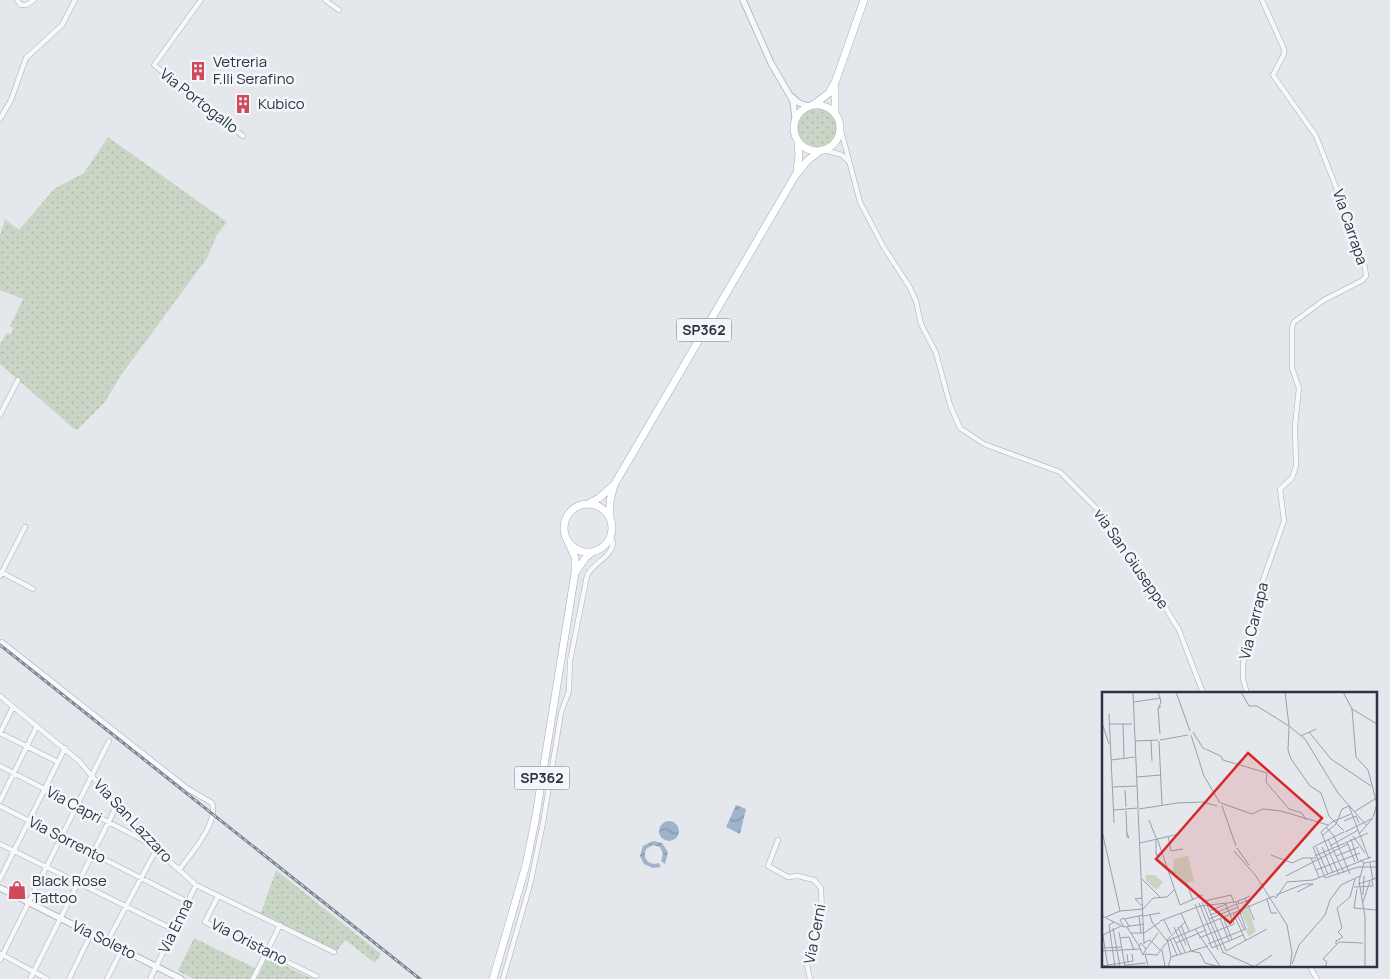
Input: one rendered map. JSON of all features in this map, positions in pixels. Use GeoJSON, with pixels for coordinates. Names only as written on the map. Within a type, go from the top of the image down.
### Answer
{"type":"FeatureCollection","features":[{"type":"Feature","properties":{"kind":"main road"},"geometry":{"type":"LineString","coordinates":[[839,124],[835,114],[834,96],[836,80],[864,0]]}},
{"type":"Feature","properties":{"kind":"main road"},"geometry":{"type":"LineString","coordinates":[[795,118],[826,96],[836,80]]}},
{"type":"Feature","properties":{"kind":"main road"},"geometry":{"type":"LineString","coordinates":[[811,105],[825,106],[835,114]]}},
{"type":"Feature","properties":{"kind":"main road","name":"SP362"},"geometry":{"type":"LineString","coordinates":[[795,118],[793,126],[798,141],[799,155],[795,176]]}},
{"type":"Feature","properties":{"kind":"main road","name":"SP362"},"geometry":{"type":"LineString","coordinates":[[610,538],[612,526],[610,501],[614,485],[795,176],[806,161],[835,142],[840,130],[839,124]]}},
{"type":"Feature","properties":{"kind":"main road"},"geometry":{"type":"LineString","coordinates":[[798,141],[808,149],[823,150]]}},
{"type":"Feature","properties":{"kind":"main road","name":"SP362"},"geometry":{"type":"LineString","coordinates":[[493,979],[539,822],[575,573],[575,557],[567,540],[565,524],[567,516],[580,506],[599,498],[614,485]]}},
{"type":"Feature","properties":{"kind":"main road"},"geometry":{"type":"LineString","coordinates":[[588,504],[599,506],[610,518]]}},
{"type":"Feature","properties":{"kind":"main road"},"geometry":{"type":"LineString","coordinates":[[575,573],[586,557],[602,548],[610,538]]}},
{"type":"Feature","properties":{"kind":"main road"},"geometry":{"type":"LineString","coordinates":[[567,540],[579,550],[595,551]]}},
{"type":"Feature","properties":{"kind":"street"},"geometry":{"type":"LineString","coordinates":[[17,0],[21,5],[26,5],[34,0]]}},
{"type":"Feature","properties":{"kind":"street"},"geometry":{"type":"LineString","coordinates":[[0,119],[11,100],[26,58],[62,25],[75,0]]}},
{"type":"Feature","properties":{"kind":"street","name":"Via Portogallo"},"geometry":{"type":"LineString","coordinates":[[201,0],[154,66],[243,136]]}},
{"type":"Feature","properties":{"kind":"street"},"geometry":{"type":"LineString","coordinates":[[325,0],[338,10]]}},
{"type":"Feature","properties":{"kind":"street"},"geometry":{"type":"LineString","coordinates":[[742,0],[787,93],[793,101],[795,118]]}},
{"type":"Feature","properties":{"kind":"street","name":"Via Carrapa"},"geometry":{"type":"LineString","coordinates":[[1247,692],[1243,679],[1243,664],[1263,580],[1284,521],[1280,489],[1292,478],[1296,466],[1295,426],[1299,388],[1292,368],[1292,327],[1294,322],[1324,300],[1363,280],[1366,276],[1365,267],[1355,252],[1343,205],[1316,136],[1275,78],[1274,75],[1284,54],[1284,49],[1262,0]]}},
{"type":"Feature","properties":{"kind":"street"},"geometry":{"type":"LineString","coordinates":[[787,93],[799,103],[811,105]]}},
{"type":"Feature","properties":{"kind":"street","name":"via San Giuseppe"},"geometry":{"type":"LineString","coordinates":[[839,124],[863,209],[916,301],[921,324],[936,353],[950,405],[960,428],[984,444],[1060,472],[1106,518],[1129,559],[1158,597],[1179,630],[1203,692]]}},
{"type":"Feature","properties":{"kind":"street"},"geometry":{"type":"LineString","coordinates":[[823,150],[842,156],[850,163]]}},
{"type":"Feature","properties":{"kind":"street"},"geometry":{"type":"LineString","coordinates":[[0,415],[18,380]]}},
{"type":"Feature","properties":{"kind":"street"},"geometry":{"type":"LineString","coordinates":[[25,527],[1,573],[33,589]]}},
{"type":"Feature","properties":{"kind":"street"},"geometry":{"type":"LineString","coordinates":[[503,979],[530,885],[539,822],[561,713],[568,691],[570,661],[587,576],[593,566],[602,560],[613,548],[613,542],[610,538]]}},
{"type":"Feature","properties":{"kind":"street"},"geometry":{"type":"LineString","coordinates":[[2,642],[188,789],[212,803],[212,815],[202,838],[179,870]]}},
{"type":"Feature","properties":{"kind":"street","name":"Via San Lazzaro"},"geometry":{"type":"LineString","coordinates":[[0,696],[64,748],[91,775],[116,807],[149,843],[196,885],[334,952]]}},
{"type":"Feature","properties":{"kind":"street"},"geometry":{"type":"LineString","coordinates":[[14,707],[0,733],[58,762]]}},
{"type":"Feature","properties":{"kind":"street"},"geometry":{"type":"LineString","coordinates":[[0,801],[37,726]]}},
{"type":"Feature","properties":{"kind":"street"},"geometry":{"type":"LineString","coordinates":[[0,960],[1,954],[29,903],[109,742]]}},
{"type":"Feature","properties":{"kind":"street"},"geometry":{"type":"LineString","coordinates":[[0,879],[64,748]]}},
{"type":"Feature","properties":{"kind":"street","name":"Via Capri"},"geometry":{"type":"LineString","coordinates":[[0,766],[149,843]]}},
{"type":"Feature","properties":{"kind":"street","name":"Via Sorrento"},"geometry":{"type":"LineString","coordinates":[[0,806],[188,902]]}},
{"type":"Feature","properties":{"kind":"street"},"geometry":{"type":"LineString","coordinates":[[30,979],[116,807]]}},
{"type":"Feature","properties":{"kind":"street","name":"Via Cerni"},"geometry":{"type":"LineString","coordinates":[[778,840],[768,866],[788,877],[798,876],[814,880],[821,888],[822,912],[808,965],[810,979]]}},
{"type":"Feature","properties":{"kind":"street"},"geometry":{"type":"LineString","coordinates":[[0,844],[174,930]]}},
{"type":"Feature","properties":{"kind":"street"},"geometry":{"type":"LineString","coordinates":[[107,942],[156,850]]}},
{"type":"Feature","properties":{"kind":"street","name":"Via Enna"},"geometry":{"type":"LineString","coordinates":[[150,979],[196,885]]}},
{"type":"Feature","properties":{"kind":"street","name":"Via Soleto"},"geometry":{"type":"LineString","coordinates":[[0,888],[181,979]]}},
{"type":"Feature","properties":{"kind":"street","name":"Via Oristano"},"geometry":{"type":"LineString","coordinates":[[218,896],[205,922],[316,976]]}},
{"type":"Feature","properties":{"kind":"street"},"geometry":{"type":"LineString","coordinates":[[253,979],[280,925]]}},
{"type":"Feature","properties":{"kind":"street"},"geometry":{"type":"LineString","coordinates":[[69,979],[91,934]]}},
{"type":"Feature","properties":{"kind":"street"},"geometry":{"type":"LineString","coordinates":[[107,979],[122,949]]}},
{"type":"Feature","properties":{"kind":"street"},"geometry":{"type":"LineString","coordinates":[[1,954],[34,970],[47,979]]}},
{"type":"Feature","properties":{"kind":"street"},"geometry":{"type":"LineString","coordinates":[[1310,966],[1317,979]]}},
{"type":"Feature","properties":{"kind":"green space"},"geometry":{"type":"Polygon","coordinates":[[[817,107],[831,113],[837,127],[831,141],[817,147],[803,141],[797,127],[803,113],[817,107]]]}},
{"type":"Feature","properties":{"kind":"green space"},"geometry":{"type":"Polygon","coordinates":[[[108,137],[227,222],[217,235],[207,258],[121,375],[105,402],[77,430],[0,364],[0,344],[7,333],[11,334],[13,328],[10,326],[23,299],[0,290],[0,235],[5,219],[19,230],[54,189],[84,173],[108,137]]]}},
{"type":"Feature","properties":{"kind":"green space"},"geometry":{"type":"Polygon","coordinates":[[[276,870],[381,954],[375,963],[345,940],[337,951],[261,913],[276,870]]]}},
{"type":"Feature","properties":{"kind":"green space"},"geometry":{"type":"Polygon","coordinates":[[[194,938],[255,968],[249,979],[194,979],[178,971],[194,938]]]}},
{"type":"Feature","properties":{"kind":"green space"},"geometry":{"type":"Polygon","coordinates":[[[268,955],[275,961],[313,979],[257,979],[268,955]]]}},
{"type":"Feature","properties":{"kind":"water"},"geometry":{"type":"Polygon","coordinates":[[[736,805],[746,809],[740,834],[726,827],[736,805]]]}},
{"type":"Feature","properties":{"kind":"water"},"geometry":{"type":"Polygon","coordinates":[[[665,821],[673,821],[679,827],[679,835],[673,841],[665,841],[659,835],[659,827],[665,821]]]}},
{"type":"Feature","properties":{"kind":"water"},"geometry":{"type":"Polygon","coordinates":[[[653,841],[662,843],[668,852],[665,864],[661,861],[663,854],[660,847],[653,845],[646,849],[645,856],[649,863],[659,863],[661,867],[653,868],[644,864],[640,856],[643,846],[653,841]]]}},
{"type":"Feature","properties":{"kind":"railway"},"geometry":{"type":"LineString","coordinates":[[0,645],[420,979]]}},
{"type":"Feature","properties":{"kind":"place","name":"Vetreria F.lli Serafino"},"geometry":{"type":"Point","coordinates":[198,71]}},
{"type":"Feature","properties":{"kind":"place","name":"Kubico"},"geometry":{"type":"Point","coordinates":[243,104]}},
{"type":"Feature","properties":{"kind":"place","name":"Black Rose Tattoo"},"geometry":{"type":"Point","coordinates":[17,890]}}]}
